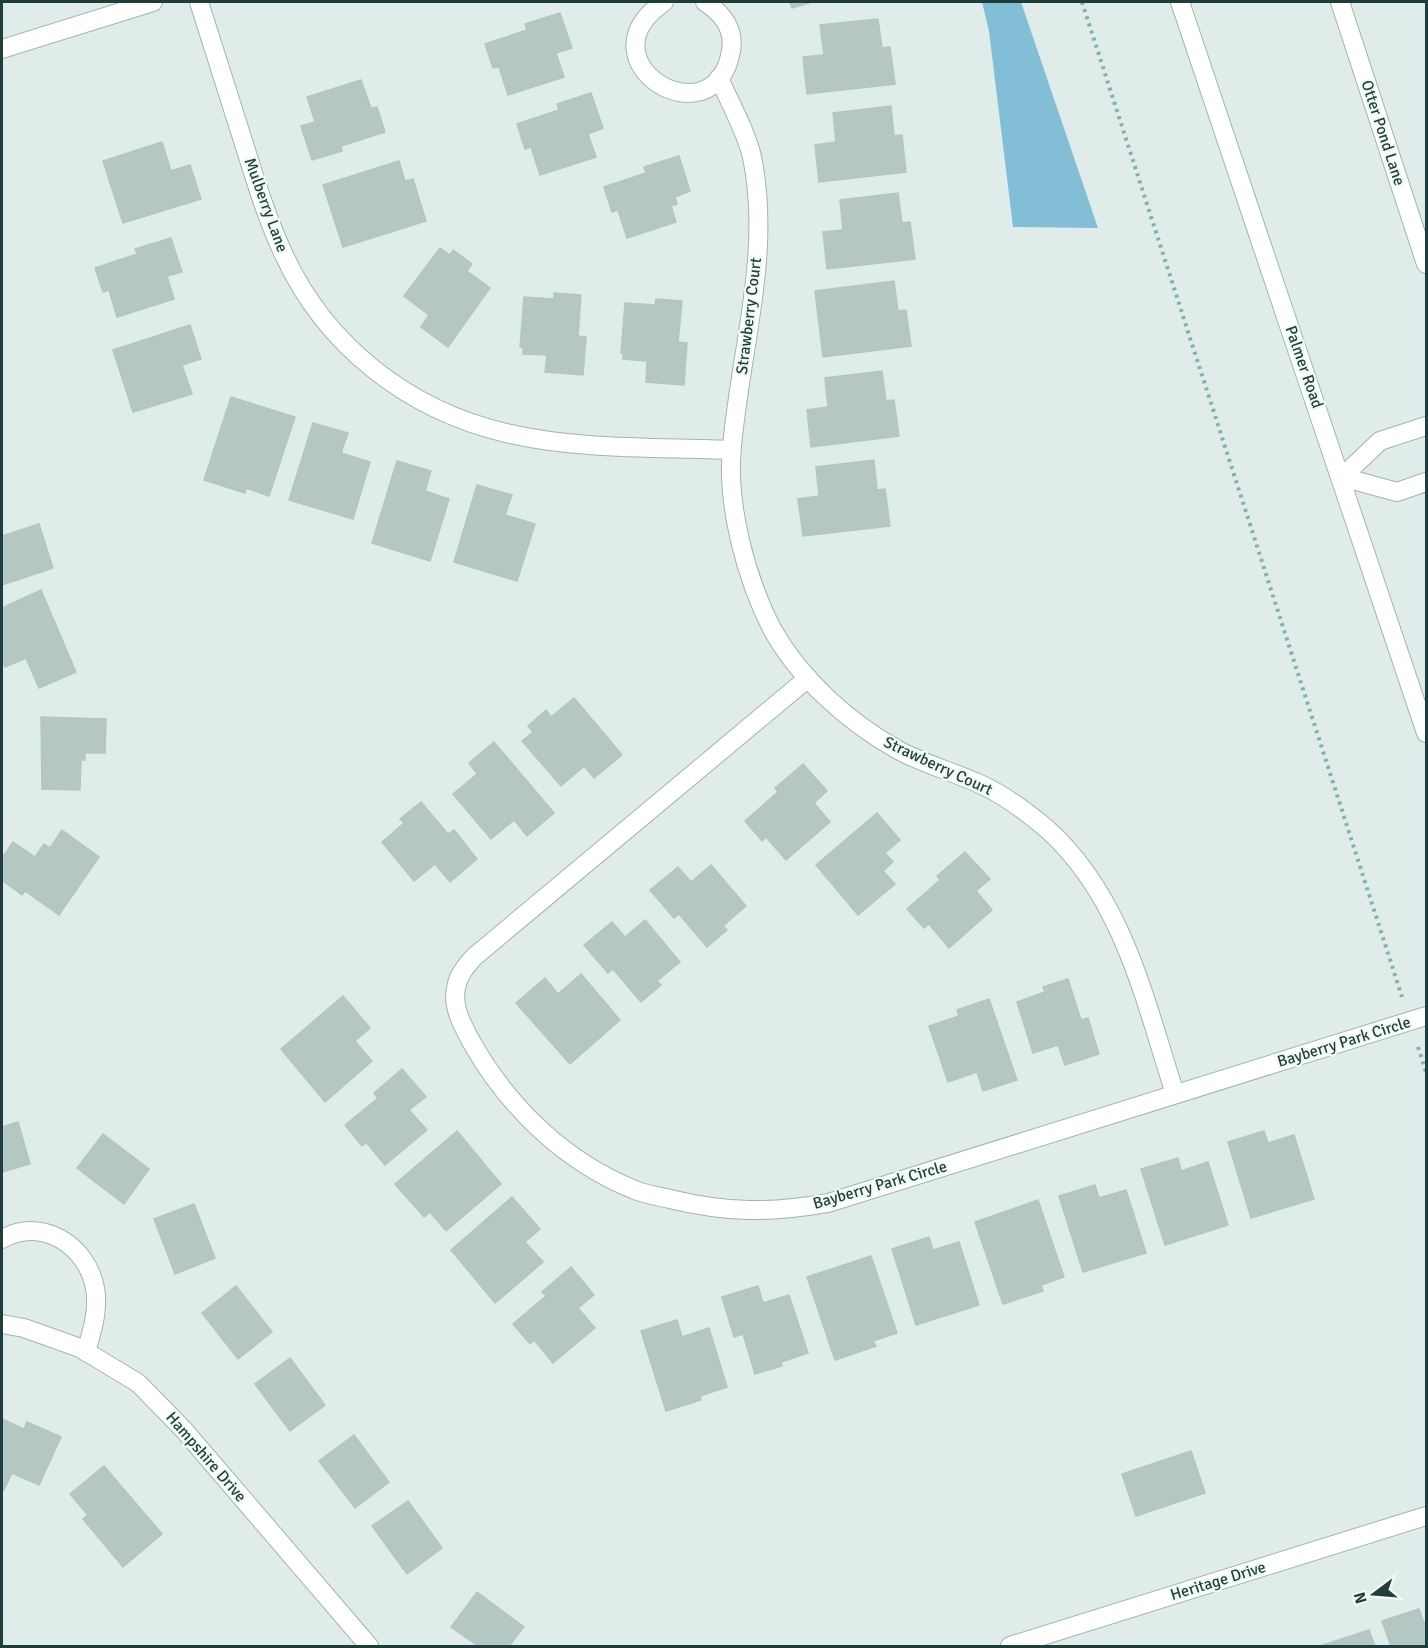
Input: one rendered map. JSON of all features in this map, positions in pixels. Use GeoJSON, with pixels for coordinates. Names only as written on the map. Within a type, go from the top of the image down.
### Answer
{"type":"FeatureCollection","features":[{"type":"Feature","properties":{"kind":"street"},"geometry":{"type":"LineString","coordinates":[[2,49],[153,2]]}},
{"type":"Feature","properties":{"kind":"street","name":"Mulberry Lane"},"geometry":{"type":"LineString","coordinates":[[199,2],[268,219],[284,257],[310,303],[340,340],[368,366],[401,390],[430,406],[506,433],[568,444],[731,450]]}},
{"type":"Feature","properties":{"kind":"street"},"geometry":{"type":"LineString","coordinates":[[664,2],[650,11],[639,27],[636,46],[640,65],[652,80],[667,90],[686,94],[704,89],[719,78],[729,62],[732,44],[728,25],[717,10],[705,2]]}},
{"type":"Feature","properties":{"kind":"street","name":"Palmer Road"},"geometry":{"type":"LineString","coordinates":[[1180,2],[1342,477],[1426,733]]}},
{"type":"Feature","properties":{"kind":"street","name":"Otter Pond Lane"},"geometry":{"type":"LineString","coordinates":[[1340,2],[1426,264]]}},
{"type":"Feature","properties":{"kind":"street","name":"Strawberry Court"},"geometry":{"type":"LineString","coordinates":[[719,78],[752,155],[757,228],[756,272],[731,450],[735,509],[752,584],[773,630],[808,678],[838,708],[865,730],[900,751],[985,786],[1047,830],[1071,854],[1096,888],[1116,922],[1133,961],[1175,1094]]}},
{"type":"Feature","properties":{"kind":"street"},"geometry":{"type":"LineString","coordinates":[[1342,477],[1380,441],[1426,426]]}},
{"type":"Feature","properties":{"kind":"street"},"geometry":{"type":"LineString","coordinates":[[1342,477],[1397,492],[1426,482]]}},
{"type":"Feature","properties":{"kind":"street","name":"Bayberry Park Circle"},"geometry":{"type":"LineString","coordinates":[[808,678],[474,957],[462,971],[456,987],[455,1005],[462,1024],[499,1087],[552,1141],[596,1171],[636,1191],[713,1209],[788,1210],[828,1203],[1418,1018]]}},
{"type":"Feature","properties":{"kind":"street"},"geometry":{"type":"LineString","coordinates":[[2,1239],[13,1233],[33,1230],[54,1233],[71,1247],[84,1263],[95,1287],[96,1313],[86,1352]]}},
{"type":"Feature","properties":{"kind":"street","name":"Hampshire Drive"},"geometry":{"type":"LineString","coordinates":[[2,1324],[24,1328],[86,1352],[138,1383],[183,1429],[369,1647]]}},
{"type":"Feature","properties":{"kind":"street","name":"Heritage Drive"},"geometry":{"type":"LineString","coordinates":[[1010,1647],[1426,1516]]}},
{"type":"Feature","properties":{"kind":"path"},"geometry":{"type":"LineString","coordinates":[[1082,2],[1418,1018],[1426,1071]]}},
{"type":"Feature","properties":{"kind":"water"},"geometry":{"type":"Polygon","coordinates":[[[982,2],[1021,2],[1098,228],[1013,227],[989,31],[982,2]]]}},
{"type":"Feature","properties":{"kind":"building"},"geometry":{"type":"Polygon","coordinates":[[[790,2],[812,2],[792,8],[790,2]]]}},
{"type":"Feature","properties":{"kind":"building"},"geometry":{"type":"Polygon","coordinates":[[[560,13],[572,48],[556,53],[564,77],[508,95],[499,67],[493,68],[485,44],[527,30],[525,24],[560,13]]]}},
{"type":"Feature","properties":{"kind":"building"},"geometry":{"type":"Polygon","coordinates":[[[878,19],[882,48],[890,47],[895,84],[807,94],[803,57],[824,55],[820,25],[878,19]]]}},
{"type":"Feature","properties":{"kind":"building"},"geometry":{"type":"Polygon","coordinates":[[[361,80],[371,108],[377,107],[385,132],[341,146],[342,151],[312,160],[301,126],[315,122],[307,97],[361,80]]]}},
{"type":"Feature","properties":{"kind":"building"},"geometry":{"type":"Polygon","coordinates":[[[591,93],[603,128],[588,134],[596,157],[540,175],[531,147],[525,149],[517,124],[559,110],[557,104],[591,93]]]}},
{"type":"Feature","properties":{"kind":"building"},"geometry":{"type":"Polygon","coordinates":[[[891,106],[894,136],[902,135],[906,172],[819,182],[815,145],[836,142],[833,113],[891,106]]]}},
{"type":"Feature","properties":{"kind":"building"},"geometry":{"type":"Polygon","coordinates":[[[162,142],[171,171],[190,165],[201,199],[123,223],[103,161],[162,142]]]}},
{"type":"Feature","properties":{"kind":"building"},"geometry":{"type":"Polygon","coordinates":[[[679,156],[690,191],[675,197],[677,204],[671,206],[676,222],[627,238],[618,210],[612,212],[604,187],[646,173],[644,167],[679,156]]]}},
{"type":"Feature","properties":{"kind":"building"},"geometry":{"type":"Polygon","coordinates":[[[399,161],[405,181],[413,179],[426,221],[343,247],[323,185],[399,161]]]}},
{"type":"Feature","properties":{"kind":"building"},"geometry":{"type":"Polygon","coordinates":[[[898,193],[902,223],[910,222],[915,259],[827,269],[823,232],[843,230],[840,200],[898,193]]]}},
{"type":"Feature","properties":{"kind":"building"},"geometry":{"type":"Polygon","coordinates":[[[171,238],[182,272],[167,276],[174,299],[117,317],[109,290],[103,292],[95,268],[137,254],[135,249],[171,238]]]}},
{"type":"Feature","properties":{"kind":"building"},"geometry":{"type":"Polygon","coordinates":[[[440,248],[450,255],[453,250],[472,264],[467,271],[490,288],[448,347],[421,327],[429,315],[404,296],[440,248]]]}},
{"type":"Feature","properties":{"kind":"building"},"geometry":{"type":"Polygon","coordinates":[[[894,281],[898,311],[906,310],[911,346],[823,357],[815,291],[894,281]]]}},
{"type":"Feature","properties":{"kind":"building"},"geometry":{"type":"Polygon","coordinates":[[[554,293],[581,295],[578,336],[586,337],[583,375],[545,372],[547,355],[523,354],[523,347],[520,347],[524,297],[554,299],[554,293]]]}},
{"type":"Feature","properties":{"kind":"building"},"geometry":{"type":"Polygon","coordinates":[[[656,299],[682,301],[678,342],[687,343],[684,385],[646,382],[647,361],[623,359],[623,353],[621,353],[625,303],[655,305],[656,299]]]}},
{"type":"Feature","properties":{"kind":"building"},"geometry":{"type":"Polygon","coordinates":[[[190,325],[201,359],[182,365],[192,394],[133,412],[113,350],[190,325]]]}},
{"type":"Feature","properties":{"kind":"building"},"geometry":{"type":"Polygon","coordinates":[[[882,371],[886,401],[894,400],[899,436],[811,447],[807,410],[828,407],[825,378],[882,371]]]}},
{"type":"Feature","properties":{"kind":"building"},"geometry":{"type":"Polygon","coordinates":[[[231,397],[295,417],[269,496],[246,488],[245,493],[204,480],[231,397]]]}},
{"type":"Feature","properties":{"kind":"building"},"geometry":{"type":"Polygon","coordinates":[[[313,423],[348,433],[341,453],[370,462],[353,519],[289,500],[313,423]]]}},
{"type":"Feature","properties":{"kind":"building"},"geometry":{"type":"Polygon","coordinates":[[[874,460],[877,490],[885,489],[890,526],[803,536],[798,499],[819,496],[816,467],[874,460]]]}},
{"type":"Feature","properties":{"kind":"building"},"geometry":{"type":"Polygon","coordinates":[[[397,461],[431,471],[425,491],[449,499],[430,561],[372,543],[397,461]]]}},
{"type":"Feature","properties":{"kind":"building"},"geometry":{"type":"Polygon","coordinates":[[[477,485],[512,495],[505,515],[535,524],[517,581],[454,562],[477,485]]]}},
{"type":"Feature","properties":{"kind":"building"},"geometry":{"type":"Polygon","coordinates":[[[39,524],[53,568],[2,585],[2,536],[39,524]]]}},
{"type":"Feature","properties":{"kind":"building"},"geometry":{"type":"Polygon","coordinates":[[[41,590],[76,672],[39,688],[26,658],[5,667],[2,659],[2,608],[41,590]]]}},
{"type":"Feature","properties":{"kind":"building"},"geometry":{"type":"Polygon","coordinates":[[[574,698],[622,755],[594,778],[584,766],[561,786],[522,741],[533,732],[528,726],[546,710],[551,717],[574,698]]]}},
{"type":"Feature","properties":{"kind":"building"},"geometry":{"type":"Polygon","coordinates":[[[41,717],[106,719],[105,753],[85,753],[85,760],[81,760],[80,790],[42,789],[41,717]]]}},
{"type":"Feature","properties":{"kind":"building"},"geometry":{"type":"Polygon","coordinates":[[[494,742],[554,813],[527,836],[514,820],[491,839],[453,794],[477,774],[469,763],[494,742]]]}},
{"type":"Feature","properties":{"kind":"building"},"geometry":{"type":"Polygon","coordinates":[[[803,764],[827,791],[814,803],[830,822],[786,860],[766,837],[762,841],[745,821],[778,792],[775,788],[803,764]]]}},
{"type":"Feature","properties":{"kind":"building"},"geometry":{"type":"Polygon","coordinates":[[[421,802],[448,834],[454,830],[477,859],[450,882],[435,864],[414,881],[382,842],[404,823],[400,819],[421,802]]]}},
{"type":"Feature","properties":{"kind":"building"},"geometry":{"type":"Polygon","coordinates":[[[877,813],[900,840],[885,853],[893,862],[883,871],[895,884],[858,915],[816,865],[877,813]]]}},
{"type":"Feature","properties":{"kind":"building"},"geometry":{"type":"Polygon","coordinates":[[[62,830],[99,857],[59,915],[25,891],[22,895],[2,880],[2,858],[13,842],[35,857],[44,844],[50,848],[62,830]]]}},
{"type":"Feature","properties":{"kind":"building"},"geometry":{"type":"Polygon","coordinates":[[[965,852],[990,879],[976,891],[992,910],[949,948],[929,924],[924,928],[907,909],[940,880],[937,876],[965,852]]]}},
{"type":"Feature","properties":{"kind":"building"},"geometry":{"type":"Polygon","coordinates":[[[711,865],[746,906],[723,926],[727,930],[707,947],[679,914],[674,918],[650,890],[678,867],[691,882],[711,865]]]}},
{"type":"Feature","properties":{"kind":"building"},"geometry":{"type":"Polygon","coordinates":[[[645,920],[680,962],[657,981],[661,985],[641,1002],[613,969],[608,973],[584,945],[612,922],[625,937],[645,920]]]}},
{"type":"Feature","properties":{"kind":"building"},"geometry":{"type":"Polygon","coordinates":[[[581,974],[620,1020],[570,1064],[516,1003],[545,978],[558,994],[581,974]]]}},
{"type":"Feature","properties":{"kind":"building"},"geometry":{"type":"Polygon","coordinates":[[[1068,979],[1081,1020],[1088,1018],[1099,1054],[1065,1065],[1058,1045],[1033,1053],[1017,1002],[1045,992],[1043,987],[1068,979]]]}},
{"type":"Feature","properties":{"kind":"building"},"geometry":{"type":"Polygon","coordinates":[[[343,996],[370,1028],[355,1041],[372,1061],[325,1102],[281,1049],[343,996]]]}},
{"type":"Feature","properties":{"kind":"building"},"geometry":{"type":"Polygon","coordinates":[[[989,999],[1017,1080],[983,1091],[977,1072],[948,1082],[929,1026],[959,1016],[957,1010],[989,999]]]}},
{"type":"Feature","properties":{"kind":"building"},"geometry":{"type":"Polygon","coordinates":[[[402,1069],[426,1097],[409,1110],[427,1130],[385,1165],[366,1142],[362,1146],[345,1125],[378,1098],[374,1093],[402,1069]]]}},
{"type":"Feature","properties":{"kind":"building"},"geometry":{"type":"Polygon","coordinates":[[[18,1122],[30,1164],[2,1172],[2,1127],[18,1122]]]}},
{"type":"Feature","properties":{"kind":"building"},"geometry":{"type":"Polygon","coordinates":[[[457,1131],[501,1184],[446,1231],[430,1212],[424,1217],[395,1184],[457,1131]]]}},
{"type":"Feature","properties":{"kind":"building"},"geometry":{"type":"Polygon","coordinates":[[[1264,1131],[1268,1143],[1294,1135],[1314,1199],[1251,1218],[1228,1142],[1264,1131]]]}},
{"type":"Feature","properties":{"kind":"building"},"geometry":{"type":"Polygon","coordinates":[[[103,1134],[149,1169],[124,1204],[77,1168],[103,1134]]]}},
{"type":"Feature","properties":{"kind":"building"},"geometry":{"type":"Polygon","coordinates":[[[1178,1158],[1181,1171],[1208,1162],[1228,1225],[1165,1245],[1141,1169],[1178,1158]]]}},
{"type":"Feature","properties":{"kind":"building"},"geometry":{"type":"Polygon","coordinates":[[[1095,1185],[1099,1198],[1126,1190],[1146,1253],[1083,1272],[1059,1196],[1095,1185]]]}},
{"type":"Feature","properties":{"kind":"building"},"geometry":{"type":"Polygon","coordinates":[[[512,1197],[540,1229],[525,1242],[543,1262],[495,1303],[451,1250],[512,1197]]]}},
{"type":"Feature","properties":{"kind":"building"},"geometry":{"type":"Polygon","coordinates":[[[1038,1200],[1064,1277],[1041,1285],[1043,1291],[1003,1304],[975,1222],[1038,1200]]]}},
{"type":"Feature","properties":{"kind":"building"},"geometry":{"type":"Polygon","coordinates":[[[194,1204],[215,1258],[175,1274],[154,1219],[194,1204]]]}},
{"type":"Feature","properties":{"kind":"building"},"geometry":{"type":"Polygon","coordinates":[[[929,1237],[933,1250],[959,1242],[979,1305],[916,1325],[892,1249],[929,1237]]]}},
{"type":"Feature","properties":{"kind":"building"},"geometry":{"type":"Polygon","coordinates":[[[871,1256],[897,1333],[873,1341],[876,1346],[835,1360],[807,1277],[871,1256]]]}},
{"type":"Feature","properties":{"kind":"building"},"geometry":{"type":"Polygon","coordinates":[[[571,1267],[594,1295],[578,1308],[595,1328],[553,1363],[534,1340],[530,1344],[513,1324],[546,1296],[542,1292],[571,1267]]]}},
{"type":"Feature","properties":{"kind":"building"},"geometry":{"type":"Polygon","coordinates":[[[236,1286],[272,1332],[238,1359],[202,1313],[236,1286]]]}},
{"type":"Feature","properties":{"kind":"building"},"geometry":{"type":"Polygon","coordinates":[[[758,1286],[763,1303],[789,1295],[808,1353],[781,1362],[782,1366],[755,1374],[743,1334],[734,1337],[722,1297],[758,1286]]]}},
{"type":"Feature","properties":{"kind":"building"},"geometry":{"type":"Polygon","coordinates":[[[677,1320],[682,1337],[709,1328],[727,1387],[700,1396],[701,1400],[666,1411],[641,1331],[677,1320]]]}},
{"type":"Feature","properties":{"kind":"building"},"geometry":{"type":"Polygon","coordinates":[[[290,1358],[325,1405],[290,1431],[255,1384],[290,1358]]]}},
{"type":"Feature","properties":{"kind":"building"},"geometry":{"type":"Polygon","coordinates":[[[2,1419],[24,1429],[27,1422],[61,1437],[39,1485],[12,1473],[4,1490],[2,1489],[2,1419]]]}},
{"type":"Feature","properties":{"kind":"building"},"geometry":{"type":"Polygon","coordinates":[[[354,1435],[389,1482],[355,1508],[319,1461],[354,1435]]]}},
{"type":"Feature","properties":{"kind":"building"},"geometry":{"type":"Polygon","coordinates":[[[1191,1451],[1205,1493],[1136,1516],[1122,1474],[1191,1451]]]}},
{"type":"Feature","properties":{"kind":"building"},"geometry":{"type":"Polygon","coordinates":[[[104,1466],[162,1534],[123,1567],[83,1519],[88,1515],[70,1494],[104,1466]]]}},
{"type":"Feature","properties":{"kind":"building"},"geometry":{"type":"Polygon","coordinates":[[[408,1501],[442,1548],[407,1574],[372,1526],[408,1501]]]}},
{"type":"Feature","properties":{"kind":"building"},"geometry":{"type":"Polygon","coordinates":[[[477,1592],[524,1627],[509,1646],[478,1646],[451,1627],[477,1592]]]}},
{"type":"Feature","properties":{"kind":"building"},"geometry":{"type":"Polygon","coordinates":[[[1419,1609],[1424,1623],[1426,1622],[1426,1646],[1391,1646],[1382,1621],[1419,1609]]]}},
{"type":"Feature","properties":{"kind":"building"},"geometry":{"type":"Polygon","coordinates":[[[1369,1630],[1375,1646],[1320,1646],[1369,1630]]]}}]}
